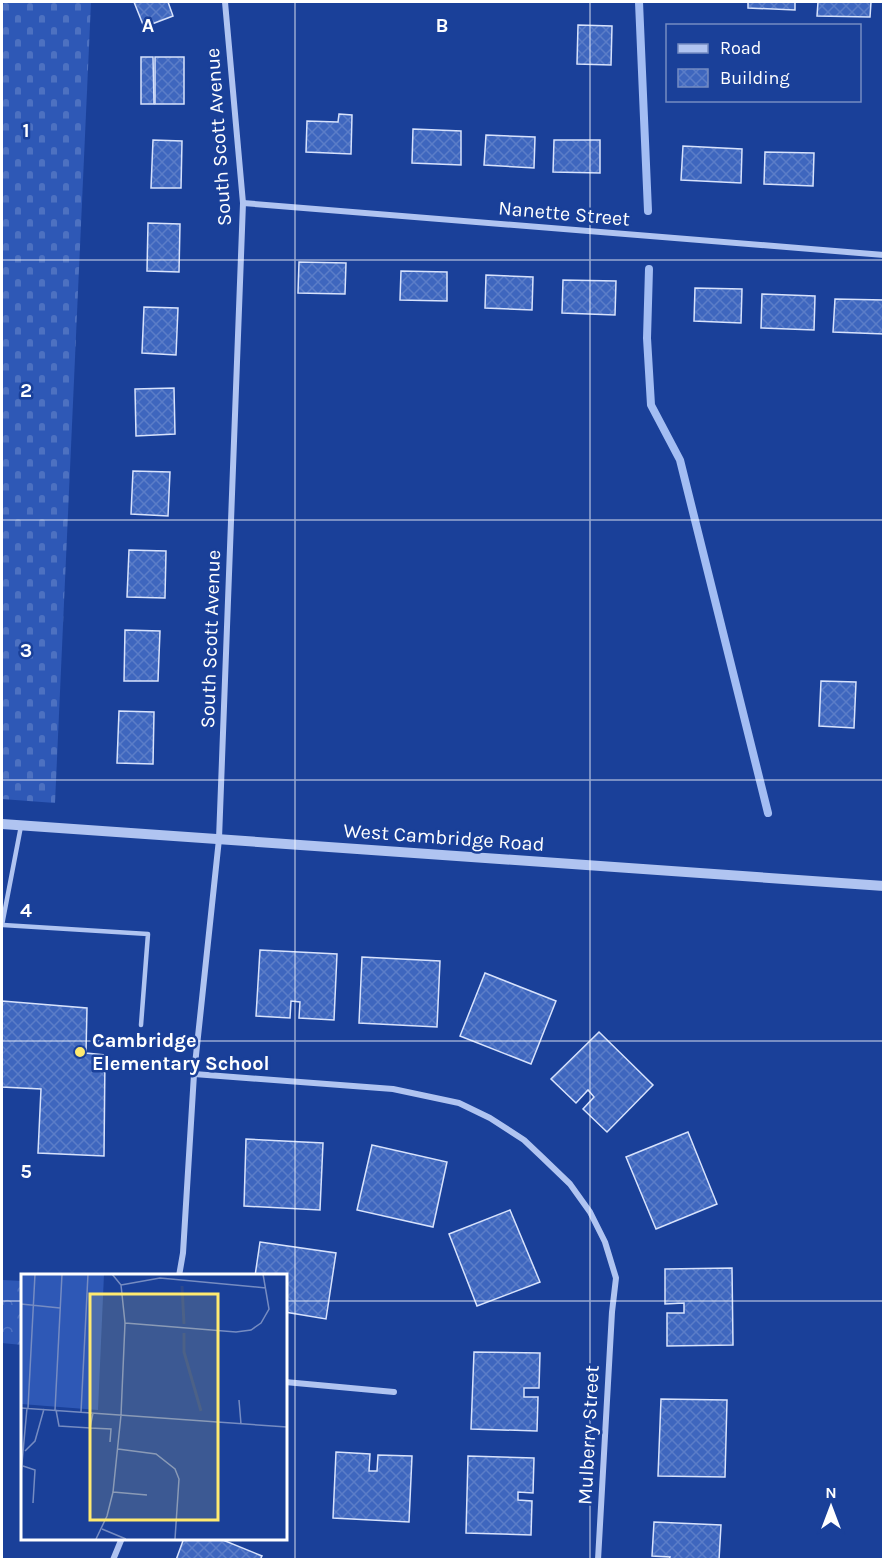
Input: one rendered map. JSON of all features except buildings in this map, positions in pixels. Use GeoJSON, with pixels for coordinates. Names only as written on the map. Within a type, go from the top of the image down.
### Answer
{"type":"FeatureCollection","features":[{"type":"Feature","properties":{"kind":"street","name":"South Scott Avenue"},"geometry":{"type":"LineString","coordinates":[[179,1274],[183,1253],[194,1074],[219,839],[243,203],[225,2]]}},
{"type":"Feature","properties":{"kind":"street","name":"Nanette Street"},"geometry":{"type":"LineString","coordinates":[[243,203],[884,255]]}},
{"type":"Feature","properties":{"kind":"street","name":"West Cambridge Road"},"geometry":{"type":"LineString","coordinates":[[2,824],[884,886]]}},
{"type":"Feature","properties":{"kind":"street","name":"Mulberry Street"},"geometry":{"type":"LineString","coordinates":[[194,1074],[403,1091],[459,1103],[490,1118],[524,1140],[570,1184],[590,1212],[605,1242],[616,1278],[612,1312],[598,1560]]}},
{"type":"Feature","properties":{"kind":"street"},"geometry":{"type":"LineString","coordinates":[[286,1382],[394,1392]]}},
{"type":"Feature","properties":{"kind":"street"},"geometry":{"type":"LineString","coordinates":[[113,1560],[122,1540]]}},
{"type":"Feature","properties":{"kind":"lane"},"geometry":{"type":"LineString","coordinates":[[21,825],[2,925],[148,934],[141,1025]]}},
{"type":"Feature","properties":{"kind":"green space"},"geometry":{"type":"Polygon","coordinates":[[[2,2],[91,2],[55,803],[2,799],[2,2]]]}},
{"type":"Feature","properties":{"kind":"green space"},"geometry":{"type":"Polygon","coordinates":[[[2,1280],[21,1281],[21,1345],[2,1343],[2,1280]]]}},
{"type":"Feature","properties":{"kind":"waterway"},"geometry":{"type":"LineString","coordinates":[[639,2],[648,211]]}},
{"type":"Feature","properties":{"kind":"waterway"},"geometry":{"type":"LineString","coordinates":[[649,269],[647,338],[651,405],[680,460],[768,813]]}},
{"type":"Feature","properties":{"kind":"place","name":"Cambridge Elementary School"},"geometry":{"type":"Point","coordinates":[80,1052]}}]}
